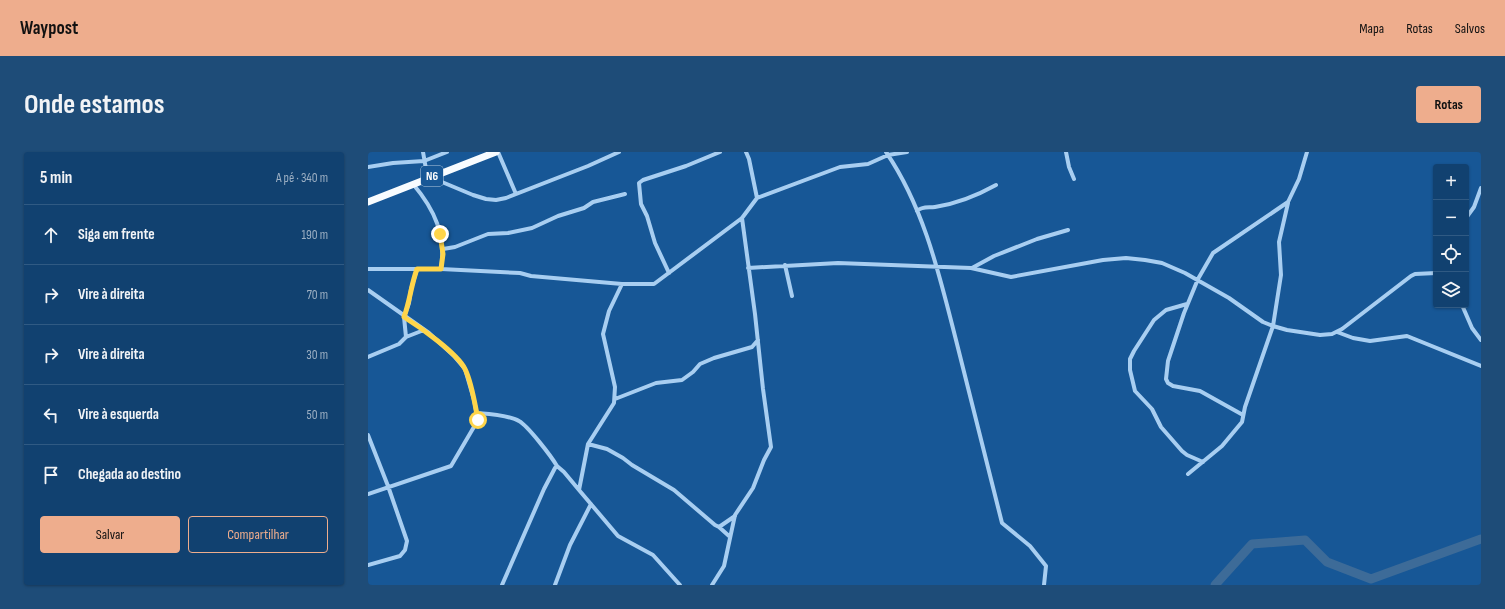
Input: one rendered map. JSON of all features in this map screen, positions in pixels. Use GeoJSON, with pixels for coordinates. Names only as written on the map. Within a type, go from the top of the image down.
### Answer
{"type":"FeatureCollection","features":[{"type":"Feature","properties":{"kind":"highway","name":"N6"},"geometry":{"type":"LineString","coordinates":[[368,202],[483,154],[497,152]]}},
{"type":"Feature","properties":{"kind":"street"},"geometry":{"type":"LineString","coordinates":[[423,152],[426,169],[430,177],[473,195],[496,200],[516,194],[588,166],[619,152]]}},
{"type":"Feature","properties":{"kind":"street"},"geometry":{"type":"LineString","coordinates":[[368,167],[393,163],[424,161],[447,152]]}},
{"type":"Feature","properties":{"kind":"street"},"geometry":{"type":"LineString","coordinates":[[497,152],[516,194]]}},
{"type":"Feature","properties":{"kind":"street"},"geometry":{"type":"LineString","coordinates":[[669,273],[655,243],[647,216],[641,204],[639,183],[643,180],[686,166],[720,152]]}},
{"type":"Feature","properties":{"kind":"street"},"geometry":{"type":"LineString","coordinates":[[746,152],[749,159],[757,198]]}},
{"type":"Feature","properties":{"kind":"street"},"geometry":{"type":"LineString","coordinates":[[368,269],[441,269],[520,273],[531,276],[622,284],[654,284],[742,218],[757,198],[832,169],[868,164],[887,154],[907,152]]}},
{"type":"Feature","properties":{"kind":"street"},"geometry":{"type":"LineString","coordinates":[[1066,152],[1069,167],[1074,179]]}},
{"type":"Feature","properties":{"kind":"street"},"geometry":{"type":"LineString","coordinates":[[1188,474],[1222,446],[1242,422],[1273,326],[1281,275],[1279,242],[1288,202],[1299,179],[1307,152]]}},
{"type":"Feature","properties":{"kind":"street"},"geometry":{"type":"LineString","coordinates":[[887,154],[894,163],[924,225],[938,267],[1002,523],[1030,546],[1046,566],[1044,585]]}},
{"type":"Feature","properties":{"kind":"street"},"geometry":{"type":"LineString","coordinates":[[413,184],[423,196],[438,224],[443,249],[441,269]]}},
{"type":"Feature","properties":{"kind":"street"},"geometry":{"type":"LineString","coordinates":[[917,211],[923,208],[938,207],[976,195],[996,185]]}},
{"type":"Feature","properties":{"kind":"street"},"geometry":{"type":"LineString","coordinates":[[1469,214],[1474,207],[1481,188]]}},
{"type":"Feature","properties":{"kind":"street"},"geometry":{"type":"LineString","coordinates":[[443,249],[455,247],[488,234],[508,233],[532,228],[558,216],[584,208],[593,202],[625,194]]}},
{"type":"Feature","properties":{"kind":"street"},"geometry":{"type":"LineString","coordinates":[[1243,415],[1200,391],[1174,386],[1168,383],[1166,379],[1168,361],[1172,344],[1187,304],[1198,279],[1213,253],[1288,202]]}},
{"type":"Feature","properties":{"kind":"street"},"geometry":{"type":"LineString","coordinates":[[712,585],[724,566],[729,536],[735,515],[753,488],[771,447],[762,389],[758,340],[742,218]]}},
{"type":"Feature","properties":{"kind":"street"},"geometry":{"type":"LineString","coordinates":[[971,268],[994,256],[1038,239],[1068,230]]}},
{"type":"Feature","properties":{"kind":"street"},"geometry":{"type":"LineString","coordinates":[[748,268],[838,263],[971,268],[1011,277],[1103,260],[1126,258],[1145,260],[1162,263],[1198,279],[1229,298],[1263,322],[1287,330],[1320,335],[1332,334],[1351,323],[1411,276],[1415,274],[1433,273]]}},
{"type":"Feature","properties":{"kind":"street"},"geometry":{"type":"LineString","coordinates":[[785,265],[792,296]]}},
{"type":"Feature","properties":{"kind":"street"},"geometry":{"type":"LineString","coordinates":[[406,337],[404,317],[409,303],[410,289],[417,269]]}},
{"type":"Feature","properties":{"kind":"street"},"geometry":{"type":"LineString","coordinates":[[580,490],[588,444],[614,403],[615,388],[603,334],[609,311],[622,284]]}},
{"type":"Feature","properties":{"kind":"street"},"geometry":{"type":"LineString","coordinates":[[368,290],[424,330],[454,356],[465,368],[478,420],[451,466],[368,494]]}},
{"type":"Feature","properties":{"kind":"street"},"geometry":{"type":"LineString","coordinates":[[1187,304],[1166,310],[1154,320],[1130,359],[1130,370],[1135,391],[1152,409],[1161,427],[1182,451],[1187,455],[1203,462]]}},
{"type":"Feature","properties":{"kind":"street"},"geometry":{"type":"LineString","coordinates":[[1463,308],[1472,328],[1481,340]]}},
{"type":"Feature","properties":{"kind":"street"},"geometry":{"type":"LineString","coordinates":[[368,357],[399,344],[406,337],[424,330]]}},
{"type":"Feature","properties":{"kind":"street"},"geometry":{"type":"LineString","coordinates":[[1337,332],[1353,338],[1370,341],[1407,336],[1481,366]]}},
{"type":"Feature","properties":{"kind":"street"},"geometry":{"type":"LineString","coordinates":[[614,399],[651,385],[682,380],[693,372],[700,364],[752,347],[758,340]]}},
{"type":"Feature","properties":{"kind":"street"},"geometry":{"type":"LineString","coordinates":[[476,413],[511,418],[520,422],[551,456],[557,466],[580,490],[618,536],[653,556],[680,585]]}},
{"type":"Feature","properties":{"kind":"street"},"geometry":{"type":"LineString","coordinates":[[368,436],[388,486],[407,541],[407,546],[400,556],[368,565]]}},
{"type":"Feature","properties":{"kind":"street"},"geometry":{"type":"LineString","coordinates":[[588,444],[607,449],[674,490],[702,515],[729,536]]}},
{"type":"Feature","properties":{"kind":"street"},"geometry":{"type":"LineString","coordinates":[[502,585],[544,489],[557,466]]}},
{"type":"Feature","properties":{"kind":"street"},"geometry":{"type":"LineString","coordinates":[[555,585],[570,545],[591,504]]}},
{"type":"Feature","properties":{"kind":"street"},"geometry":{"type":"LineString","coordinates":[[719,527],[735,515]]}},
{"type":"Feature","properties":{"kind":"waterway"},"geometry":{"type":"LineString","coordinates":[[1215,585],[1252,544],[1305,540],[1327,562],[1371,579],[1481,539]]}},
{"type":"Feature","properties":{"kind":"route"},"geometry":{"type":"LineString","coordinates":[[440,234],[443,254],[441,269],[417,269],[410,289],[409,303],[404,317],[429,333],[465,368],[478,420]]}}]}
